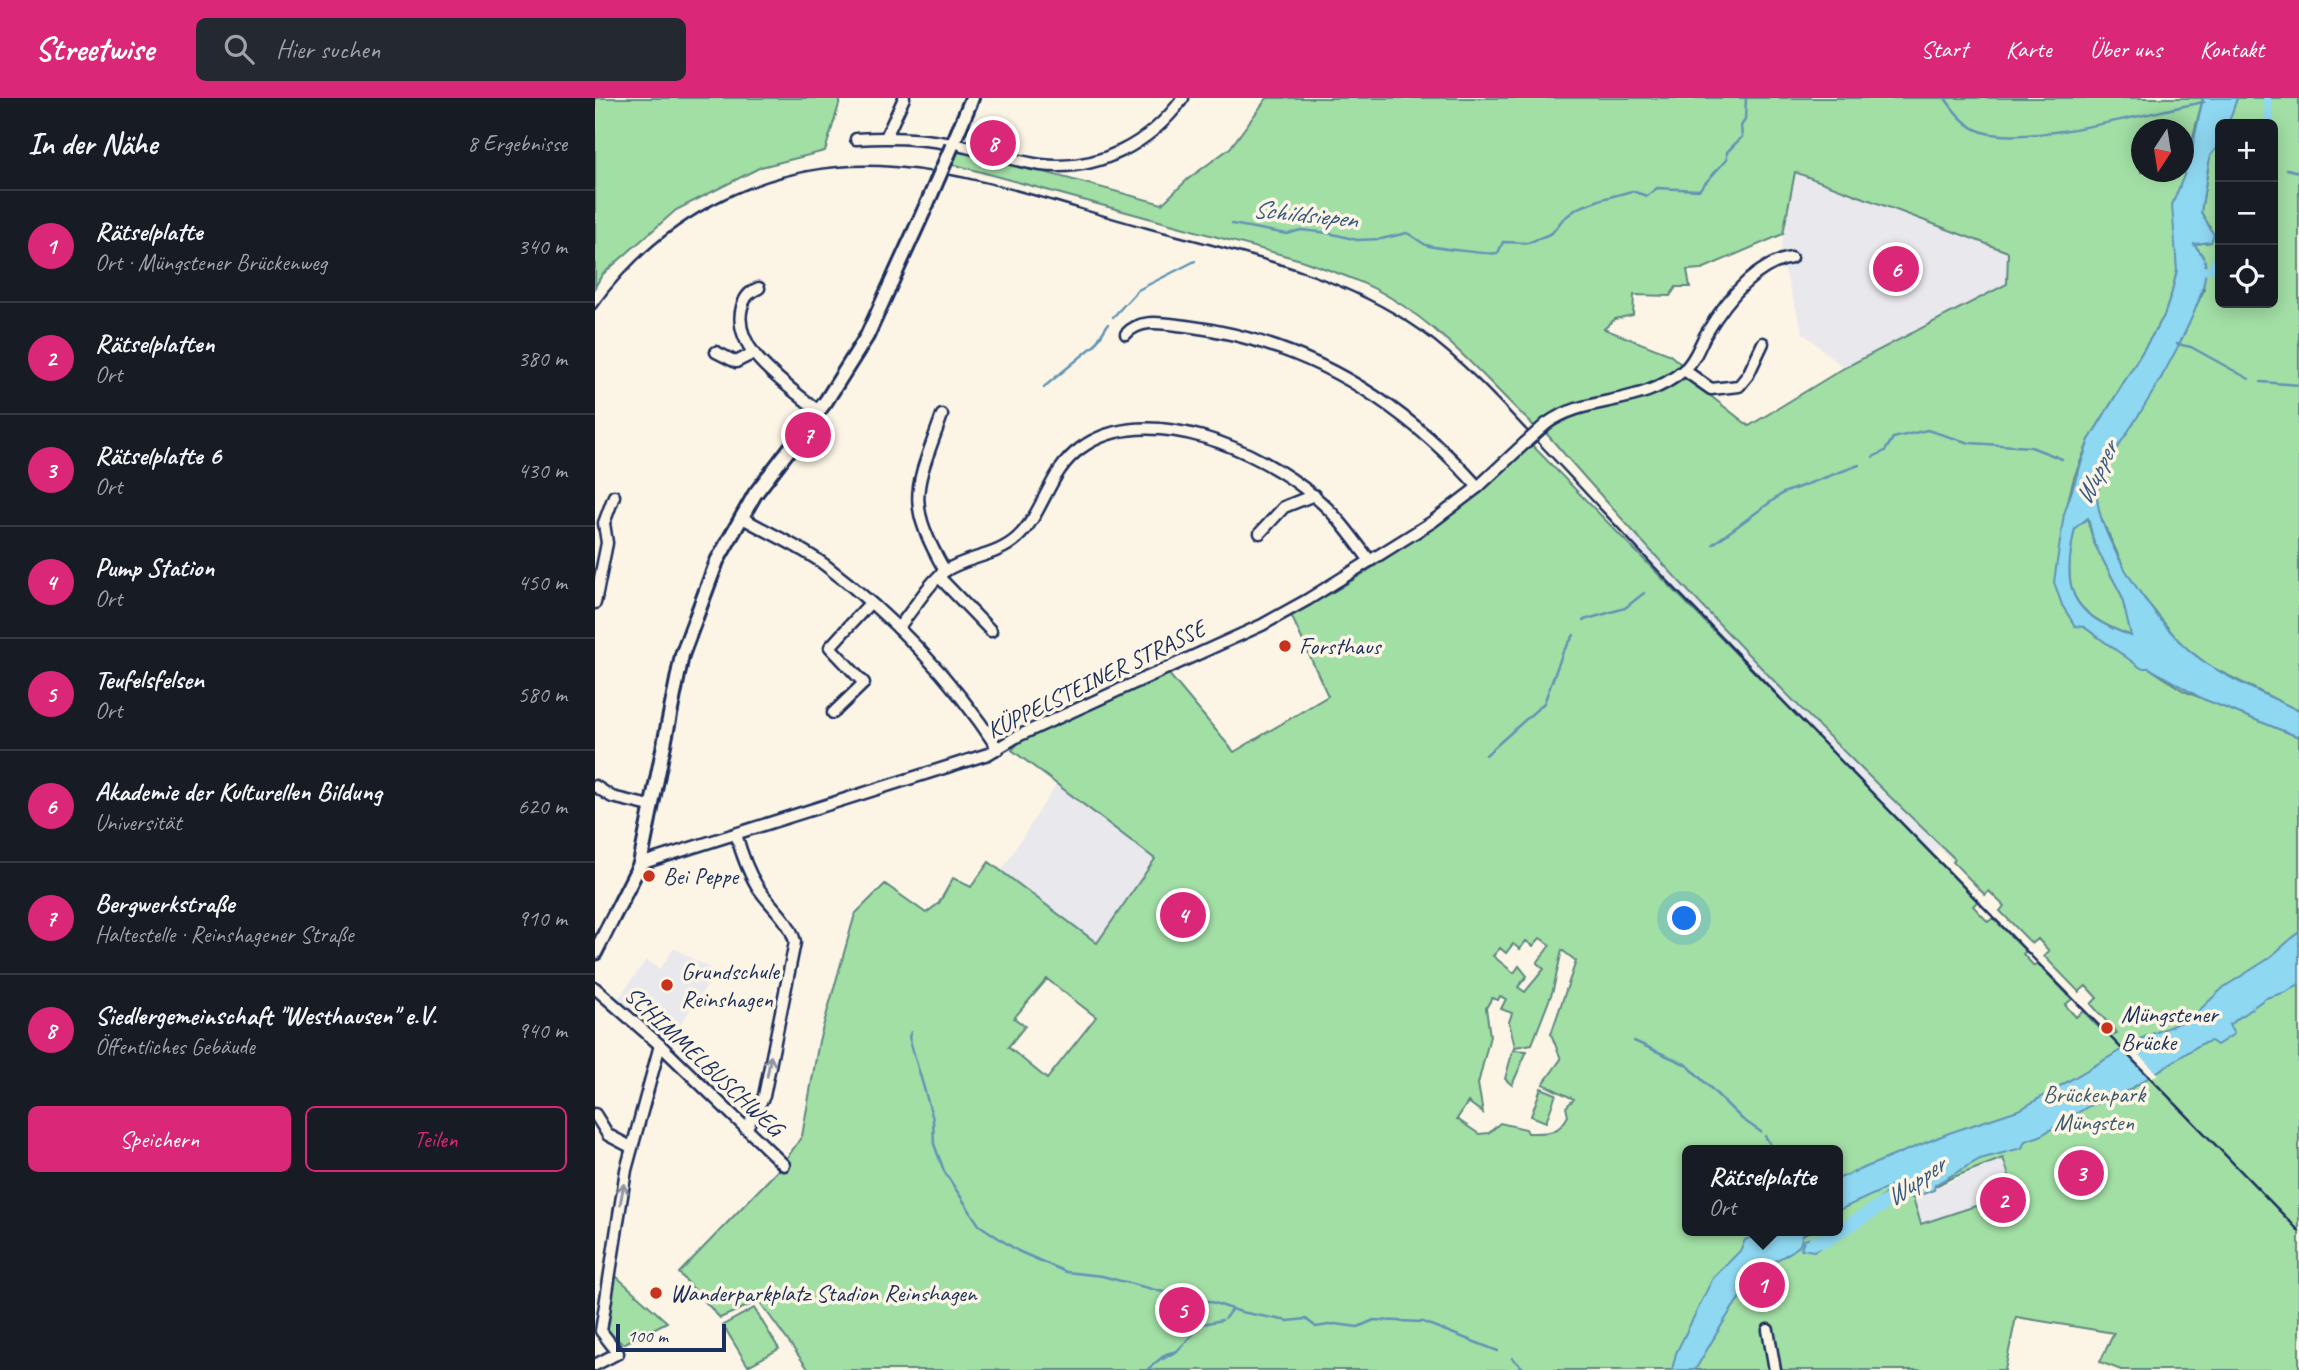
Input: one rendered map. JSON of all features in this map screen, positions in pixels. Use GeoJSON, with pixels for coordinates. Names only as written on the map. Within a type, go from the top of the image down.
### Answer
{"type":"FeatureCollection","features":[{"type":"Feature","properties":{"kind":"main road"},"geometry":{"type":"LineString","coordinates":[[595,953],[639,864],[689,628],[717,561],[741,517],[818,411],[867,336],[972,98]]}},
{"type":"Feature","properties":{"kind":"street"},"geometry":{"type":"LineString","coordinates":[[886,137],[904,98]]}},
{"type":"Feature","properties":{"kind":"street"},"geometry":{"type":"LineString","coordinates":[[856,139],[886,137],[952,145],[1043,165],[1095,161],[1118,153],[1148,136],[1184,98]]}},
{"type":"Feature","properties":{"kind":"street"},"geometry":{"type":"LineString","coordinates":[[1763,343],[1748,375],[1739,386],[1711,389],[1684,370],[1742,284],[1770,266],[1791,258]]}},
{"type":"Feature","properties":{"kind":"street"},"geometry":{"type":"LineString","coordinates":[[759,288],[746,298],[741,315],[741,331],[752,354],[818,411]]}},
{"type":"Feature","properties":{"kind":"street"},"geometry":{"type":"LineString","coordinates":[[1126,334],[1140,324],[1193,327],[1251,338],[1306,358],[1359,384],[1400,412],[1435,441],[1478,487]]}},
{"type":"Feature","properties":{"kind":"street"},"geometry":{"type":"LineString","coordinates":[[716,352],[736,362],[752,354]]}},
{"type":"Feature","properties":{"kind":"street","name":"KÜPPELSTEINER STRASSE"},"geometry":{"type":"LineString","coordinates":[[639,864],[998,749],[1018,736],[1262,625],[1432,522],[1478,487],[1546,424],[1578,409],[1642,395],[1684,370]]}},
{"type":"Feature","properties":{"kind":"street"},"geometry":{"type":"LineString","coordinates":[[942,415],[921,475],[917,497],[921,527],[942,574],[991,631]]}},
{"type":"Feature","properties":{"kind":"street"},"geometry":{"type":"LineString","coordinates":[[898,628],[942,574],[1008,546],[1032,522],[1049,485],[1068,459],[1098,438],[1122,432],[1173,431],[1234,447],[1278,469],[1314,495],[1344,525],[1370,561]]}},
{"type":"Feature","properties":{"kind":"street"},"geometry":{"type":"LineString","coordinates":[[1260,533],[1284,507],[1314,495]]}},
{"type":"Feature","properties":{"kind":"street"},"geometry":{"type":"LineString","coordinates":[[595,603],[607,543],[604,523],[614,496]]}},
{"type":"Feature","properties":{"kind":"street"},"geometry":{"type":"LineString","coordinates":[[741,517],[823,564],[898,628],[951,687],[998,749]]}},
{"type":"Feature","properties":{"kind":"street"},"geometry":{"type":"LineString","coordinates":[[833,713],[864,683],[830,647],[829,641],[870,603]]}},
{"type":"Feature","properties":{"kind":"street"},"geometry":{"type":"LineString","coordinates":[[595,786],[612,797],[650,806]]}},
{"type":"Feature","properties":{"kind":"street"},"geometry":{"type":"LineString","coordinates":[[736,834],[750,875],[764,896],[787,921],[795,942],[764,1096],[746,1129]]}},
{"type":"Feature","properties":{"kind":"street","name":"SCHIMMELBUSCHWEG"},"geometry":{"type":"LineString","coordinates":[[595,988],[660,1045],[784,1165]]}},
{"type":"Feature","properties":{"kind":"street"},"geometry":{"type":"LineString","coordinates":[[595,1365],[618,1353],[601,1328],[631,1147],[660,1045]]}},
{"type":"Feature","properties":{"kind":"street"},"geometry":{"type":"LineString","coordinates":[[595,1114],[608,1135],[631,1147]]}},
{"type":"Feature","properties":{"kind":"street"},"geometry":{"type":"LineString","coordinates":[[1768,1331],[1775,1370]]}},
{"type":"Feature","properties":{"kind":"shaded area"},"geometry":{"type":"Polygon","coordinates":[[[1795,171],[2008,252],[2008,284],[1844,368],[1803,333],[1780,254],[1795,171]]]}},
{"type":"Feature","properties":{"kind":"shaded area"},"geometry":{"type":"Polygon","coordinates":[[[1631,531],[1788,695],[1955,860],[1953,862],[1939,848],[1932,854],[1757,678],[1625,538],[1631,531]]]}},
{"type":"Feature","properties":{"kind":"shaded area"},"geometry":{"type":"Polygon","coordinates":[[[1058,782],[1155,859],[1097,943],[1001,871],[1058,782]]]}},
{"type":"Feature","properties":{"kind":"shaded area","name":"Grundschule Reinshagen"},"geometry":{"type":"Polygon","coordinates":[[[674,948],[716,972],[667,1044],[618,999],[646,960],[660,969],[674,948]]]}},
{"type":"Feature","properties":{"kind":"shaded area"},"geometry":{"type":"Polygon","coordinates":[[[2003,1158],[2015,1193],[1922,1224],[1913,1198],[2003,1158]]]}},
{"type":"Feature","properties":{"kind":"green space"},"geometry":{"type":"Polygon","coordinates":[[[595,98],[841,98],[825,151],[761,167],[676,210],[602,275],[595,287],[595,98]]]}},
{"type":"Feature","properties":{"kind":"green space","name":"Brückenpark Müngsten"},"geometry":{"type":"Polygon","coordinates":[[[1267,98],[2203,98],[2194,133],[2194,119],[2131,119],[2131,182],[2183,182],[2175,231],[2177,270],[2164,316],[2089,440],[2074,478],[2068,501],[2062,605],[2084,627],[2141,667],[2149,668],[2184,691],[2299,737],[2299,1370],[2121,1370],[2100,1362],[2114,1333],[2016,1317],[2005,1370],[809,1370],[759,1301],[720,1318],[679,1273],[780,1168],[802,1136],[819,1041],[855,914],[885,884],[926,913],[939,903],[953,878],[971,887],[989,862],[1097,943],[1155,859],[1012,750],[1021,740],[1168,673],[1234,752],[1328,696],[1291,615],[1387,558],[1474,492],[1531,444],[1978,901],[1973,906],[1988,922],[1993,918],[2026,951],[2023,954],[2034,966],[2037,963],[2072,999],[2065,1005],[2076,1017],[2083,1011],[2108,1037],[2117,1033],[2091,1004],[2097,998],[2086,986],[2079,992],[2044,956],[2049,951],[2038,939],[2032,944],[2000,911],[2004,906],[1989,891],[1985,895],[1953,862],[1955,859],[1797,704],[1694,598],[1546,433],[1560,422],[1576,415],[1650,395],[1685,376],[1749,426],[1844,368],[2007,284],[2008,252],[1795,172],[1783,234],[1702,269],[1687,270],[1690,287],[1676,287],[1670,296],[1634,295],[1633,315],[1615,319],[1604,329],[1669,354],[1682,365],[1679,369],[1655,384],[1632,393],[1559,409],[1536,428],[1430,326],[1370,286],[1301,260],[952,164],[959,149],[1162,204],[1188,179],[1230,148],[1267,98]],[[1540,938],[1533,946],[1526,941],[1520,949],[1513,944],[1506,953],[1500,948],[1493,956],[1514,973],[1519,966],[1527,976],[1518,987],[1525,992],[1544,969],[1537,963],[1550,945],[1540,938]],[[1562,950],[1553,990],[1532,1044],[1515,1047],[1509,1022],[1512,1013],[1501,1009],[1506,999],[1500,996],[1498,1000],[1492,998],[1486,1008],[1490,1036],[1478,1084],[1483,1113],[1468,1102],[1457,1119],[1479,1134],[1489,1133],[1500,1123],[1526,1129],[1528,1133],[1551,1132],[1560,1127],[1568,1116],[1566,1107],[1574,1099],[1543,1084],[1561,1059],[1551,1034],[1576,961],[1562,950]],[[1047,979],[1014,1018],[1025,1026],[1008,1047],[1047,1079],[1096,1017],[1047,979]],[[2003,1158],[1951,1178],[1913,1198],[1921,1224],[2015,1193],[2003,1158]]]}},
{"type":"Feature","properties":{"kind":"green space"},"geometry":{"type":"Polygon","coordinates":[[[2237,98],[2299,98],[2299,711],[2211,667],[2181,644],[2129,579],[2097,509],[2097,492],[2111,455],[2160,380],[2204,290],[2199,251],[2194,244],[2211,242],[2210,227],[2201,212],[2210,156],[2215,150],[2215,308],[2278,308],[2278,119],[2230,119],[2237,98]]]}},
{"type":"Feature","properties":{"kind":"green space"},"geometry":{"type":"Polygon","coordinates":[[[2087,518],[2094,543],[2121,594],[2132,636],[2094,618],[2082,608],[2070,583],[2069,567],[2075,527],[2087,518]]]}},
{"type":"Feature","properties":{"kind":"green space"},"geometry":{"type":"Polygon","coordinates":[[[1513,1050],[1527,1051],[1512,1085],[1505,1079],[1513,1050]]]}},
{"type":"Feature","properties":{"kind":"green space"},"geometry":{"type":"Polygon","coordinates":[[[1541,1088],[1556,1094],[1546,1122],[1531,1116],[1541,1088]]]}},
{"type":"Feature","properties":{"kind":"green space"},"geometry":{"type":"Polygon","coordinates":[[[615,1276],[667,1322],[623,1344],[604,1329],[611,1282],[615,1276]]]}},
{"type":"Feature","properties":{"kind":"green space"},"geometry":{"type":"Polygon","coordinates":[[[754,1308],[779,1349],[748,1366],[723,1325],[754,1308]]]}},
{"type":"Feature","properties":{"kind":"water"},"geometry":{"type":"Polygon","coordinates":[[[2203,98],[2237,98],[2230,119],[2215,119],[2215,150],[2210,156],[2201,212],[2214,235],[2211,242],[2194,244],[2205,262],[2205,278],[2199,299],[2177,349],[2104,470],[2097,494],[2100,513],[2119,558],[2148,604],[2165,625],[2181,643],[2208,664],[2299,711],[2299,737],[2203,699],[2149,668],[2141,668],[2084,627],[2075,626],[2062,605],[2054,582],[2064,514],[2089,440],[2164,316],[2172,292],[2177,270],[2172,205],[2181,182],[2194,182],[2194,140],[2203,98]],[[2088,518],[2075,528],[2069,567],[2070,583],[2082,608],[2094,618],[2131,636],[2121,594],[2094,543],[2088,518]]]}},
{"type":"Feature","properties":{"kind":"water"},"geometry":{"type":"Polygon","coordinates":[[[2299,932],[2299,984],[2286,992],[2266,998],[2229,1025],[2234,1034],[2217,1045],[2211,1041],[2201,1044],[2121,1095],[2089,1106],[2040,1136],[2025,1141],[2022,1148],[1980,1159],[1935,1185],[1934,1190],[1912,1198],[1904,1195],[1876,1208],[1873,1205],[1896,1184],[1843,1208],[1843,1177],[1949,1133],[2021,1109],[2140,1039],[2191,1018],[2224,987],[2268,959],[2299,932]]]}},
{"type":"Feature","properties":{"kind":"water"},"geometry":{"type":"Polygon","coordinates":[[[1753,1236],[1803,1236],[1797,1248],[1772,1263],[1750,1285],[1729,1313],[1695,1370],[1672,1370],[1676,1353],[1713,1278],[1740,1251],[1745,1240],[1753,1236]]]}},
{"type":"Feature","properties":{"kind":"water"},"geometry":{"type":"Polygon","coordinates":[[[1830,1236],[1832,1242],[1814,1251],[1801,1249],[1804,1240],[1830,1236]]]}},
{"type":"Feature","properties":{"kind":"pier"},"geometry":{"type":"Polygon","coordinates":[[[2128,1043],[2158,1074],[2150,1079],[2120,1048],[2128,1043]]]}},
{"type":"Feature","properties":{"kind":"waterway","name":"Schildsiepen"},"geometry":{"type":"LineString","coordinates":[[1232,224],[1287,234],[1301,230],[1329,233],[1357,240],[1381,239],[1407,233],[1431,246],[1498,253],[1503,242],[1528,243],[1552,233],[1563,219],[1578,208],[1602,199],[1632,191],[1647,196],[1657,188],[1699,190],[1727,159],[1727,152],[1742,137],[1741,126],[1745,120],[1746,98]]}},
{"type":"Feature","properties":{"kind":"waterway","name":"Schildsiepen"},"geometry":{"type":"LineString","coordinates":[[1945,98],[1970,125],[1980,131],[2000,135],[2057,132],[2204,102]]}},
{"type":"Feature","properties":{"kind":"waterway"},"geometry":{"type":"LineString","coordinates":[[2267,98],[2269,119]]}},
{"type":"Feature","properties":{"kind":"waterway"},"geometry":{"type":"LineString","coordinates":[[2287,169],[2299,172]]}},
{"type":"Feature","properties":{"kind":"waterway","name":"Schildsiepen"},"geometry":{"type":"LineString","coordinates":[[1113,317],[1138,290],[1195,261]]}},
{"type":"Feature","properties":{"kind":"waterway"},"geometry":{"type":"LineString","coordinates":[[2197,273],[2211,269],[2215,263]]}},
{"type":"Feature","properties":{"kind":"waterway","name":"Schildsiepen"},"geometry":{"type":"LineString","coordinates":[[1044,387],[1095,345],[1108,324]]}},
{"type":"Feature","properties":{"kind":"waterway"},"geometry":{"type":"LineString","coordinates":[[2177,344],[2191,347],[2249,379]]}},
{"type":"Feature","properties":{"kind":"waterway"},"geometry":{"type":"LineString","coordinates":[[2261,382],[2299,385]]}},
{"type":"Feature","properties":{"kind":"waterway"},"geometry":{"type":"LineString","coordinates":[[1873,457],[1885,451],[1893,438],[1927,430],[1970,443],[2031,447],[2062,459]]}},
{"type":"Feature","properties":{"kind":"waterway"},"geometry":{"type":"LineString","coordinates":[[1713,544],[1783,493],[1859,465]]}},
{"type":"Feature","properties":{"kind":"waterway"},"geometry":{"type":"LineString","coordinates":[[1584,620],[1625,608],[1644,593]]}},
{"type":"Feature","properties":{"kind":"waterway"},"geometry":{"type":"LineString","coordinates":[[1486,755],[1544,703],[1563,652],[1574,635]]}},
{"type":"Feature","properties":{"kind":"waterway"},"geometry":{"type":"LineString","coordinates":[[911,1032],[909,1037],[933,1119],[934,1144],[944,1171],[979,1225],[1018,1251],[1066,1272],[1102,1276],[1163,1292],[1182,1292],[1241,1312],[1288,1321],[1306,1319],[1316,1327],[1335,1324],[1358,1327],[1374,1320],[1423,1322],[1498,1351]]}},
{"type":"Feature","properties":{"kind":"waterway"},"geometry":{"type":"LineString","coordinates":[[1634,1041],[1687,1065],[1742,1119],[1761,1132]]}},
{"type":"Feature","properties":{"kind":"waterway"},"geometry":{"type":"LineString","coordinates":[[1765,1136],[1771,1145]]}},
{"type":"Feature","properties":{"kind":"waterway","name":"Wupper"},"geometry":{"type":"LineString","coordinates":[[1843,1229],[1891,1199]]}},
{"type":"Feature","properties":{"kind":"waterway","name":"Wupper"},"geometry":{"type":"LineString","coordinates":[[1815,1242],[1832,1236]]}},
{"type":"Feature","properties":{"kind":"waterway"},"geometry":{"type":"LineString","coordinates":[[1225,1318],[1231,1310]]}},
{"type":"Feature","properties":{"kind":"waterway"},"geometry":{"type":"LineString","coordinates":[[1147,1370],[1166,1354],[1177,1351],[1203,1324],[1222,1320]]}},
{"type":"Feature","properties":{"kind":"waterway"},"geometry":{"type":"LineString","coordinates":[[1163,1359],[1177,1351]]}},
{"type":"Feature","properties":{"kind":"waterway"},"geometry":{"type":"LineString","coordinates":[[1512,1358],[1525,1370]]}},
{"type":"Feature","properties":{"kind":"railway"},"geometry":{"type":"LineString","coordinates":[[595,309],[623,275],[654,245],[689,219],[726,198],[765,182],[807,171],[850,166],[926,171],[1022,192],[1289,267],[1323,279],[1389,310],[1454,357],[1516,418],[1667,581],[2299,1231]]}},
{"type":"Feature","properties":{"kind":"place","name":"Siedlergemeinschaft \"Westhausen\" e.V."},"geometry":{"type":"Point","coordinates":[993,143]}},
{"type":"Feature","properties":{"kind":"place","name":"Akademie der Kulturellen Bildung"},"geometry":{"type":"Point","coordinates":[1896,269]}},
{"type":"Feature","properties":{"kind":"place","name":"Bergwerkstraße"},"geometry":{"type":"Point","coordinates":[808,435]}},
{"type":"Feature","properties":{"kind":"place","name":"Forsthaus"},"geometry":{"type":"Point","coordinates":[1285,646]}},
{"type":"Feature","properties":{"kind":"place","name":"Bei Peppe"},"geometry":{"type":"Point","coordinates":[649,876]}},
{"type":"Feature","properties":{"kind":"place","name":"Pump Station"},"geometry":{"type":"Point","coordinates":[1183,915]}},
{"type":"Feature","properties":{"kind":"place","name":"Grundschule Reinshagen"},"geometry":{"type":"Point","coordinates":[667,985]}},
{"type":"Feature","properties":{"kind":"place","name":"Müngstener Brücke"},"geometry":{"type":"Point","coordinates":[2107,1028]}},
{"type":"Feature","properties":{"kind":"place","name":"Rätselplatte 6"},"geometry":{"type":"Point","coordinates":[2081,1173]}},
{"type":"Feature","properties":{"kind":"place","name":"Rätselplatten"},"geometry":{"type":"Point","coordinates":[2003,1200]}},
{"type":"Feature","properties":{"kind":"place","name":"Rätselplatte"},"geometry":{"type":"Point","coordinates":[1762,1285]}},
{"type":"Feature","properties":{"kind":"place","name":"Wanderparkplatz Stadion Reinshagen"},"geometry":{"type":"Point","coordinates":[656,1293]}},
{"type":"Feature","properties":{"kind":"place","name":"Teufelsfelsen"},"geometry":{"type":"Point","coordinates":[1182,1310]}}]}
